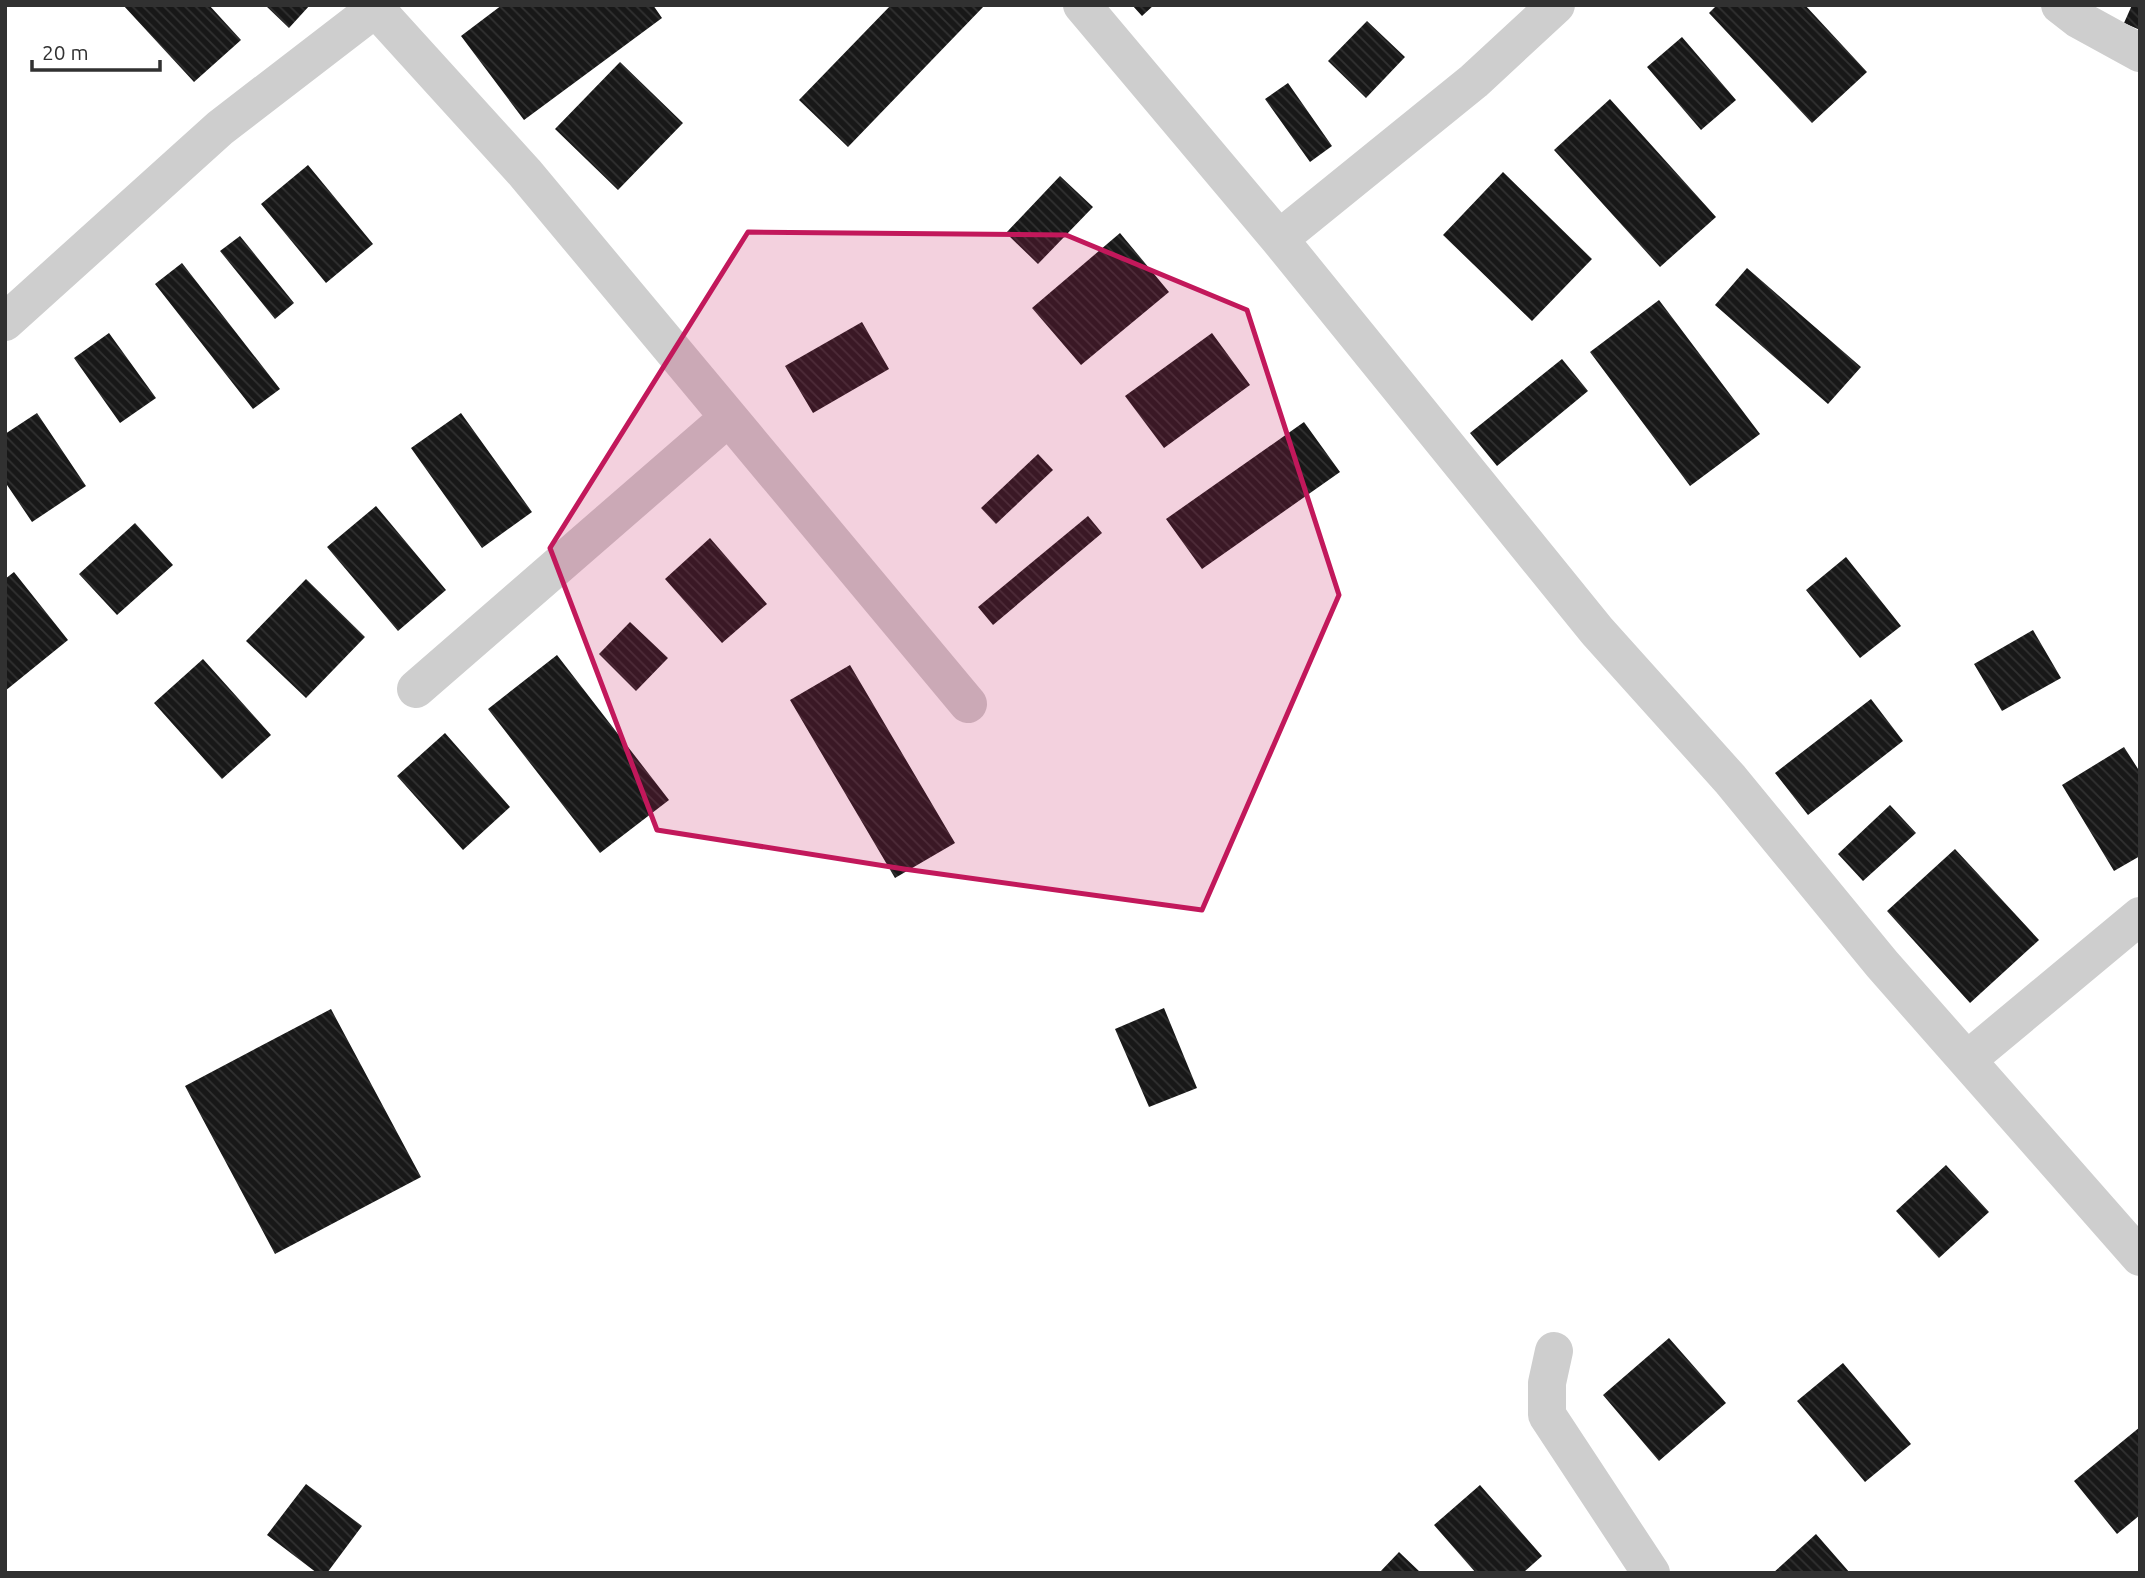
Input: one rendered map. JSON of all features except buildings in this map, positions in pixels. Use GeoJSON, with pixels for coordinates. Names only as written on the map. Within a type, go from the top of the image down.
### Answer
{"type":"FeatureCollection","features":[{"type":"Feature","properties":{"kind":"street"},"geometry":{"type":"LineString","coordinates":[[1082,5],[1279,239],[1597,631],[1730,779],[1873,954],[2140,1257]]}},
{"type":"Feature","properties":{"kind":"street"},"geometry":{"type":"LineString","coordinates":[[1279,239],[1474,81],[1556,5]]}},
{"type":"Feature","properties":{"kind":"street"},"geometry":{"type":"LineString","coordinates":[[2060,5],[2078,19],[2140,52]]}},
{"type":"Feature","properties":{"kind":"street"},"geometry":{"type":"LineString","coordinates":[[5,322],[220,128],[378,7],[525,173],[968,704]]}},
{"type":"Feature","properties":{"kind":"street"},"geometry":{"type":"LineString","coordinates":[[416,689],[728,418]]}},
{"type":"Feature","properties":{"kind":"street"},"geometry":{"type":"LineString","coordinates":[[1967,1060],[2140,916]]}},
{"type":"Feature","properties":{"kind":"street"},"geometry":{"type":"LineString","coordinates":[[1554,1351],[1547,1383],[1547,1415],[1651,1573]]}},
{"type":"Feature","properties":{"kind":"highlighted area"},"geometry":{"type":"Polygon","coordinates":[[[748,232],[1066,235],[1247,310],[1339,595],[1202,910],[904,869],[657,830],[550,548],[748,232]]]}}]}
